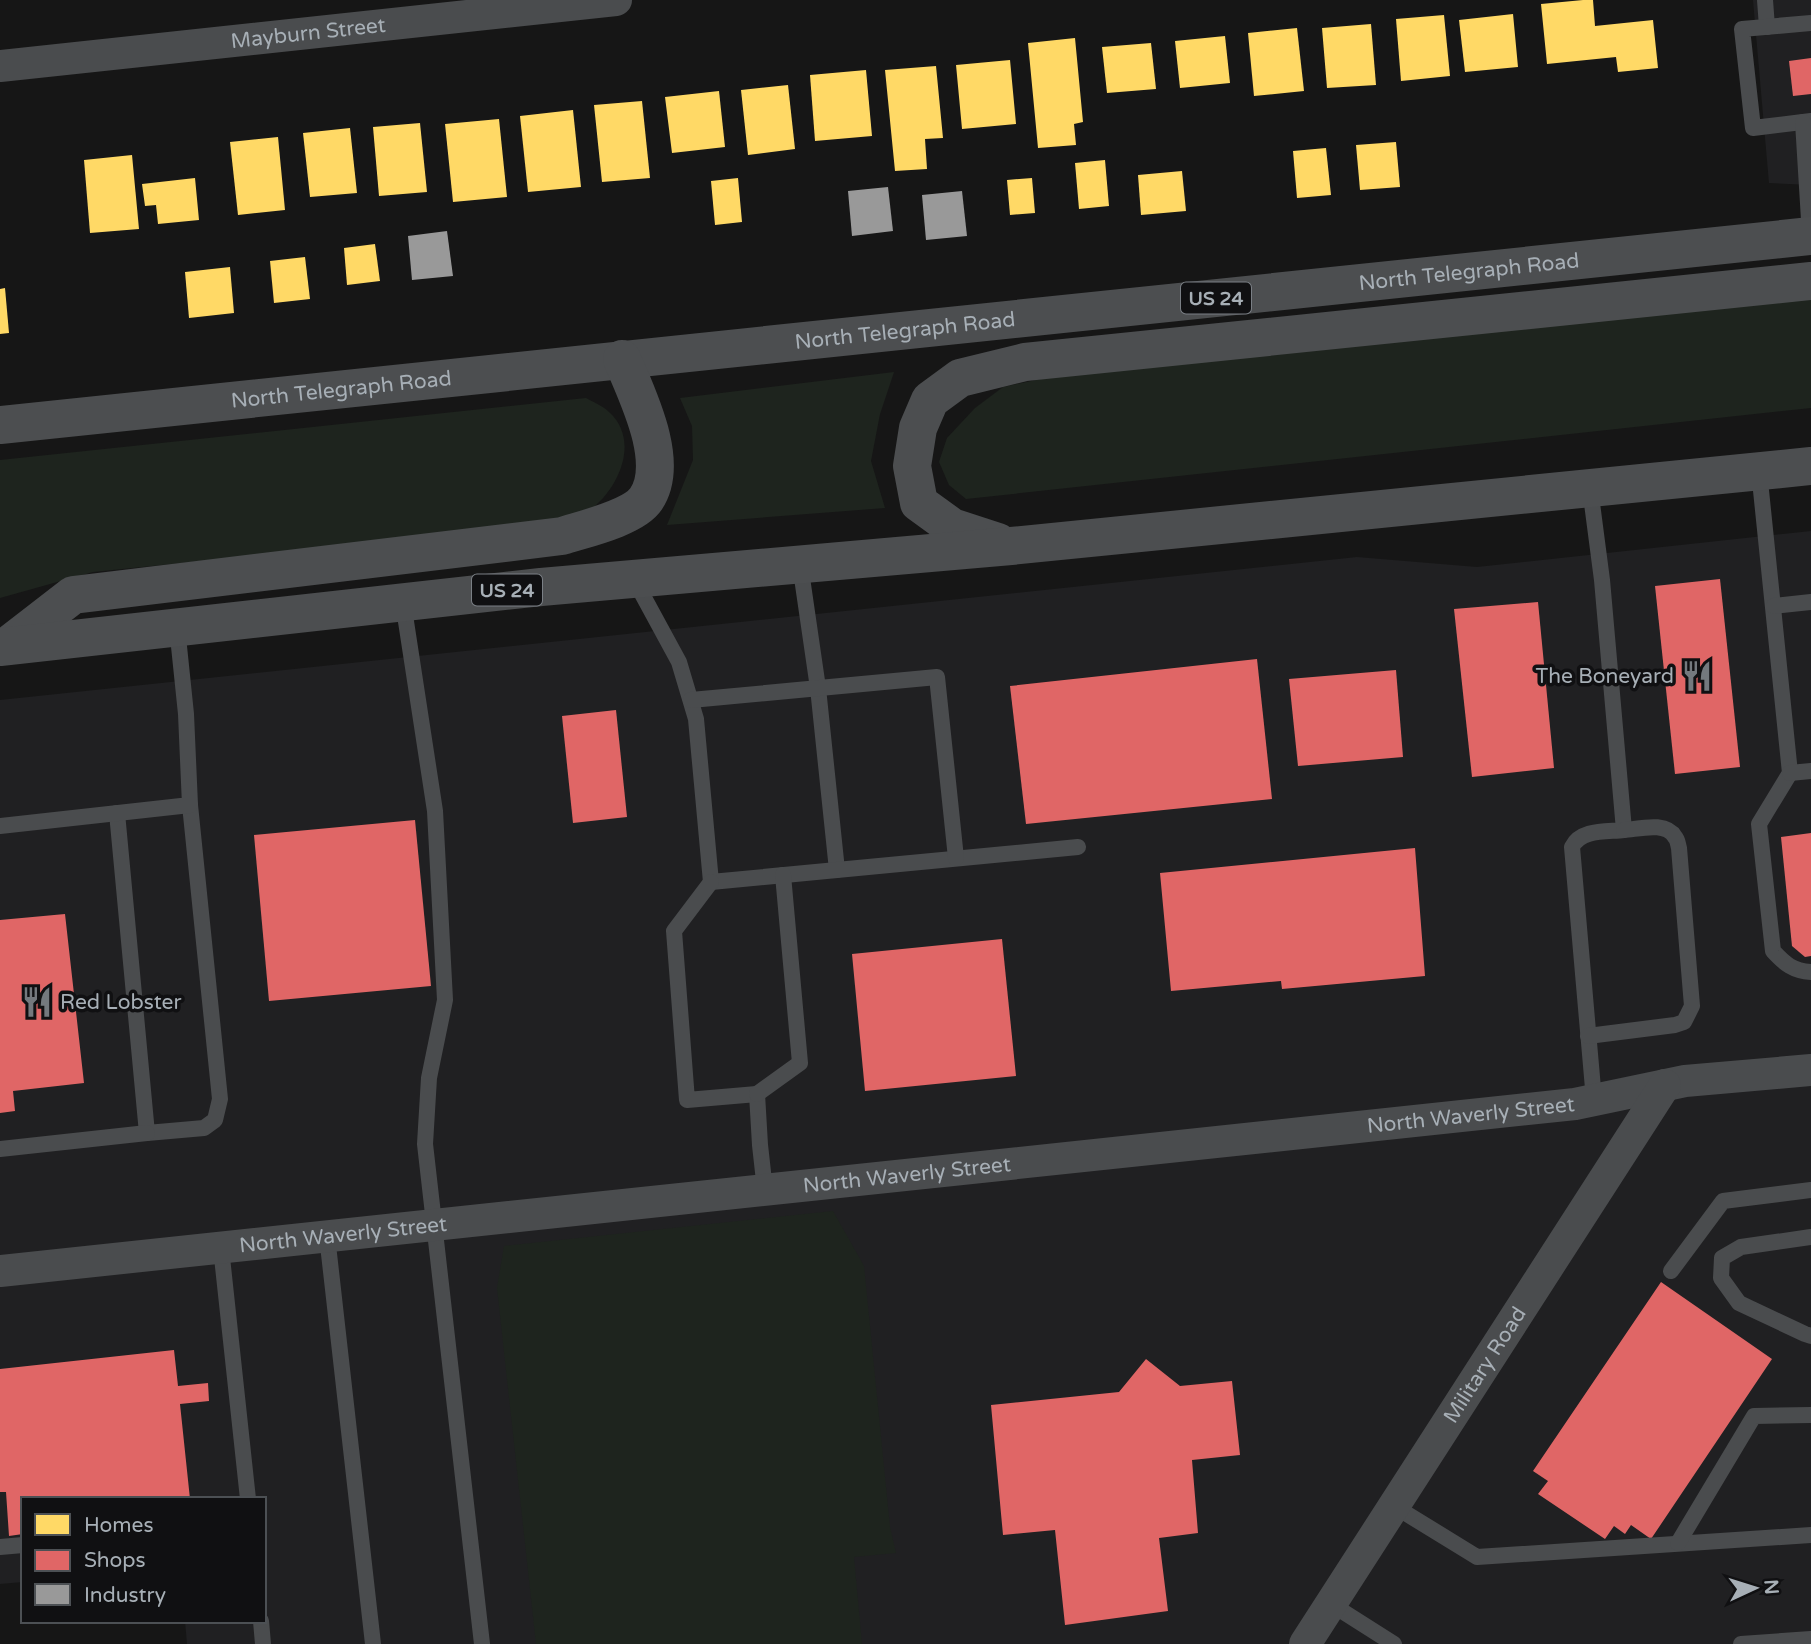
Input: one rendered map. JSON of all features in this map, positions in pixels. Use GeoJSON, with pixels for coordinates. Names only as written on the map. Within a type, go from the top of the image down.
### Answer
{"type":"FeatureCollection","features":[{"type":"Feature","properties":{"kind":"main road","name":"North Telegraph Road"},"geometry":{"type":"LineString","coordinates":[[0,425],[1810,236]]}},
{"type":"Feature","properties":{"kind":"main road"},"geometry":{"type":"LineString","coordinates":[[1011,546],[952,527],[919,503],[912,466],[918,428],[930,400],[960,378],[1025,362],[1811,281]]}},
{"type":"Feature","properties":{"kind":"main road"},"geometry":{"type":"LineString","coordinates":[[2,647],[74,595],[562,536],[621,517],[645,500],[654,478],[653,443],[642,406],[622,359]]}},
{"type":"Feature","properties":{"kind":"main road","name":"US 24"},"geometry":{"type":"LineString","coordinates":[[2,647],[541,587],[1011,546],[1811,466]]}},
{"type":"Feature","properties":{"kind":"street","name":"Mayburn Street"},"geometry":{"type":"LineString","coordinates":[[0,66],[616,0]]}},
{"type":"Feature","properties":{"kind":"street","name":"North Waverly Street"},"geometry":{"type":"LineString","coordinates":[[0,1271],[1575,1104],[1685,1081],[1811,1070]]}},
{"type":"Feature","properties":{"kind":"street","name":"Military Road"},"geometry":{"type":"LineString","coordinates":[[1305,1644],[1665,1085]]}},
{"type":"Feature","properties":{"kind":"lane"},"geometry":{"type":"LineString","coordinates":[[1765,0],[1767,27]]}},
{"type":"Feature","properties":{"kind":"lane"},"geometry":{"type":"LineString","coordinates":[[1810,236],[1807,122],[1753,128],[1742,29],[1811,23]]}},
{"type":"Feature","properties":{"kind":"lane"},"geometry":{"type":"LineString","coordinates":[[1759,471],[1790,773],[1759,824],[1773,951],[1786,965],[1811,972]]}},
{"type":"Feature","properties":{"kind":"lane"},"geometry":{"type":"LineString","coordinates":[[1590,488],[1602,580],[1624,831]]}},
{"type":"Feature","properties":{"kind":"lane"},"geometry":{"type":"LineString","coordinates":[[800,565],[818,688],[837,870]]}},
{"type":"Feature","properties":{"kind":"lane"},"geometry":{"type":"LineString","coordinates":[[634,579],[680,662],[696,719],[711,882],[674,931],[687,1100],[757,1094],[800,1063],[783,875]]}},
{"type":"Feature","properties":{"kind":"lane"},"geometry":{"type":"LineString","coordinates":[[403,602],[435,811],[445,1000],[429,1078],[425,1144],[482,1644]]}},
{"type":"Feature","properties":{"kind":"lane"},"geometry":{"type":"LineString","coordinates":[[1774,606],[1811,602]]}},
{"type":"Feature","properties":{"kind":"lane"},"geometry":{"type":"LineString","coordinates":[[0,1149],[204,1128],[215,1120],[220,1099],[190,805],[186,714],[177,627]]}},
{"type":"Feature","properties":{"kind":"lane"},"geometry":{"type":"LineString","coordinates":[[691,700],[937,677],[956,858]]}},
{"type":"Feature","properties":{"kind":"lane"},"geometry":{"type":"LineString","coordinates":[[1790,773],[1811,771]]}},
{"type":"Feature","properties":{"kind":"lane"},"geometry":{"type":"LineString","coordinates":[[0,826],[190,805]]}},
{"type":"Feature","properties":{"kind":"lane"},"geometry":{"type":"LineString","coordinates":[[117,813],[146,1133]]}},
{"type":"Feature","properties":{"kind":"lane"},"geometry":{"type":"LineString","coordinates":[[1588,1036],[1675,1026],[1684,1022],[1692,1006],[1679,848],[1675,835],[1668,830],[1658,827],[1586,834],[1576,839],[1572,846],[1588,1036],[1594,1100]]}},
{"type":"Feature","properties":{"kind":"lane"},"geometry":{"type":"LineString","coordinates":[[711,882],[1078,847]]}},
{"type":"Feature","properties":{"kind":"lane"},"geometry":{"type":"LineString","coordinates":[[1811,1070],[1811,1076]]}},
{"type":"Feature","properties":{"kind":"lane"},"geometry":{"type":"LineString","coordinates":[[757,1094],[765,1190]]}},
{"type":"Feature","properties":{"kind":"lane"},"geometry":{"type":"LineString","coordinates":[[1671,1271],[1723,1201],[1811,1190]]}},
{"type":"Feature","properties":{"kind":"lane"},"geometry":{"type":"LineString","coordinates":[[327,1236],[373,1644]]}},
{"type":"Feature","properties":{"kind":"lane"},"geometry":{"type":"LineString","coordinates":[[1811,1237],[1741,1247],[1722,1258],[1721,1278],[1739,1303],[1811,1336]]}},
{"type":"Feature","properties":{"kind":"lane"},"geometry":{"type":"LineString","coordinates":[[221,1248],[247,1497]]}},
{"type":"Feature","properties":{"kind":"lane"},"geometry":{"type":"LineString","coordinates":[[1678,1543],[1754,1416],[1811,1415]]}},
{"type":"Feature","properties":{"kind":"lane"},"geometry":{"type":"LineString","coordinates":[[1394,1506],[1477,1557],[1811,1535]]}},
{"type":"Feature","properties":{"kind":"lane"},"geometry":{"type":"LineString","coordinates":[[0,1547],[21,1545]]}},
{"type":"Feature","properties":{"kind":"lane"},"geometry":{"type":"LineString","coordinates":[[1331,1604],[1394,1644]]}},
{"type":"Feature","properties":{"kind":"lane"},"geometry":{"type":"LineString","coordinates":[[261,1623],[263,1644]]}},
{"type":"Feature","properties":{"kind":"lane"},"geometry":{"type":"LineString","coordinates":[[1741,1644],[1811,1639]]}},
{"type":"Feature","properties":{"kind":"shaded area"},"geometry":{"type":"Polygon","coordinates":[[[1753,0],[1811,0],[1811,185],[1769,183],[1753,0]]]}},
{"type":"Feature","properties":{"kind":"shaded area"},"geometry":{"type":"Polygon","coordinates":[[[1811,293],[1811,408],[966,499],[949,485],[939,462],[947,438],[975,408],[1003,387],[1064,374],[1811,293]]]}},
{"type":"Feature","properties":{"kind":"shaded area"},"geometry":{"type":"Polygon","coordinates":[[[894,372],[880,414],[871,461],[885,508],[667,525],[693,460],[692,426],[680,398],[894,372]]]}},
{"type":"Feature","properties":{"kind":"shaded area"},"geometry":{"type":"Polygon","coordinates":[[[586,398],[607,410],[618,423],[625,448],[623,461],[612,486],[594,507],[550,526],[93,572],[0,598],[0,460],[586,398]]]}},
{"type":"Feature","properties":{"kind":"shaded area"},"geometry":{"type":"Polygon","coordinates":[[[1811,531],[1811,1644],[187,1644],[185,1623],[266,1623],[266,1497],[21,1497],[21,1582],[0,1584],[0,700],[1357,557],[1477,567],[1811,531]]]}},
{"type":"Feature","properties":{"kind":"shaded area"},"geometry":{"type":"Polygon","coordinates":[[[833,1211],[864,1266],[890,1527],[896,1553],[854,1557],[862,1644],[536,1644],[497,1288],[504,1246],[833,1211]]]}},
{"type":"Feature","properties":{"kind":"building: Homes"},"geometry":{"type":"Polygon","coordinates":[[[1593,0],[1595,26],[1653,20],[1658,68],[1618,72],[1616,57],[1547,64],[1541,4],[1593,0]]]}},
{"type":"Feature","properties":{"kind":"building: Homes"},"geometry":{"type":"Polygon","coordinates":[[[1513,14],[1518,67],[1465,72],[1459,20],[1513,14]]]}},
{"type":"Feature","properties":{"kind":"building: Homes"},"geometry":{"type":"Polygon","coordinates":[[[1444,15],[1450,76],[1401,81],[1396,19],[1444,15]]]}},
{"type":"Feature","properties":{"kind":"building: Homes"},"geometry":{"type":"Polygon","coordinates":[[[1371,24],[1376,85],[1327,88],[1322,28],[1371,24]]]}},
{"type":"Feature","properties":{"kind":"building: Homes"},"geometry":{"type":"Polygon","coordinates":[[[1297,28],[1304,91],[1254,96],[1248,33],[1297,28]]]}},
{"type":"Feature","properties":{"kind":"building: Homes"},"geometry":{"type":"Polygon","coordinates":[[[1225,36],[1230,83],[1180,88],[1175,41],[1225,36]]]}},
{"type":"Feature","properties":{"kind":"building: Homes"},"geometry":{"type":"Polygon","coordinates":[[[1075,38],[1083,122],[1074,124],[1076,145],[1038,148],[1028,43],[1075,38]]]}},
{"type":"Feature","properties":{"kind":"building: Homes"},"geometry":{"type":"Polygon","coordinates":[[[1151,43],[1156,89],[1107,93],[1102,47],[1151,43]]]}},
{"type":"Feature","properties":{"kind":"building: Homes"},"geometry":{"type":"Polygon","coordinates":[[[1010,60],[1016,124],[962,129],[956,65],[1010,60]]]}},
{"type":"Feature","properties":{"kind":"building: Homes"},"geometry":{"type":"Polygon","coordinates":[[[936,66],[943,138],[925,139],[927,169],[895,171],[885,70],[936,66]]]}},
{"type":"Feature","properties":{"kind":"building: Homes"},"geometry":{"type":"Polygon","coordinates":[[[866,70],[872,136],[815,141],[810,75],[866,70]]]}},
{"type":"Feature","properties":{"kind":"building: Homes"},"geometry":{"type":"Polygon","coordinates":[[[788,85],[795,149],[748,155],[741,90],[788,85]]]}},
{"type":"Feature","properties":{"kind":"building: Homes"},"geometry":{"type":"Polygon","coordinates":[[[719,91],[725,147],[672,153],[665,97],[719,91]]]}},
{"type":"Feature","properties":{"kind":"building: Homes"},"geometry":{"type":"Polygon","coordinates":[[[642,101],[650,178],[602,182],[594,105],[642,101]]]}},
{"type":"Feature","properties":{"kind":"building: Homes"},"geometry":{"type":"Polygon","coordinates":[[[573,110],[581,187],[528,192],[520,116],[573,110]]]}},
{"type":"Feature","properties":{"kind":"building: Homes"},"geometry":{"type":"Polygon","coordinates":[[[499,119],[507,197],[453,202],[445,124],[499,119]]]}},
{"type":"Feature","properties":{"kind":"building: Homes"},"geometry":{"type":"Polygon","coordinates":[[[420,123],[427,192],[379,196],[373,127],[420,123]]]}},
{"type":"Feature","properties":{"kind":"building: Homes"},"geometry":{"type":"Polygon","coordinates":[[[350,128],[357,193],[310,197],[303,133],[350,128]]]}},
{"type":"Feature","properties":{"kind":"building: Homes"},"geometry":{"type":"Polygon","coordinates":[[[278,137],[285,210],[238,215],[230,142],[278,137]]]}},
{"type":"Feature","properties":{"kind":"building: Homes"},"geometry":{"type":"Polygon","coordinates":[[[1396,142],[1400,187],[1360,190],[1356,145],[1396,142]]]}},
{"type":"Feature","properties":{"kind":"building: Homes"},"geometry":{"type":"Polygon","coordinates":[[[1326,148],[1331,195],[1297,198],[1293,151],[1326,148]]]}},
{"type":"Feature","properties":{"kind":"building: Homes"},"geometry":{"type":"Polygon","coordinates":[[[132,155],[139,229],[90,233],[84,160],[132,155]]]}},
{"type":"Feature","properties":{"kind":"building: Homes"},"geometry":{"type":"Polygon","coordinates":[[[1105,160],[1109,206],[1079,209],[1075,163],[1105,160]]]}},
{"type":"Feature","properties":{"kind":"building: Homes"},"geometry":{"type":"Polygon","coordinates":[[[1182,171],[1186,211],[1141,215],[1138,175],[1182,171]]]}},
{"type":"Feature","properties":{"kind":"building: Homes"},"geometry":{"type":"Polygon","coordinates":[[[195,178],[199,220],[158,224],[156,205],[145,206],[142,184],[195,178]]]}},
{"type":"Feature","properties":{"kind":"building: Homes"},"geometry":{"type":"Polygon","coordinates":[[[738,178],[742,222],[715,225],[711,181],[738,178]]]}},
{"type":"Feature","properties":{"kind":"building: Homes"},"geometry":{"type":"Polygon","coordinates":[[[1032,178],[1035,213],[1010,215],[1007,180],[1032,178]]]}},
{"type":"Feature","properties":{"kind":"building: Homes"},"geometry":{"type":"Polygon","coordinates":[[[375,244],[380,281],[347,285],[344,248],[375,244]]]}},
{"type":"Feature","properties":{"kind":"building: Homes"},"geometry":{"type":"Polygon","coordinates":[[[305,257],[310,299],[274,303],[270,261],[305,257]]]}},
{"type":"Feature","properties":{"kind":"building: Homes"},"geometry":{"type":"Polygon","coordinates":[[[230,267],[234,313],[189,318],[185,272],[230,267]]]}},
{"type":"Feature","properties":{"kind":"building: Homes"},"geometry":{"type":"Polygon","coordinates":[[[5,288],[9,333],[0,334],[0,289],[5,288]]]}},
{"type":"Feature","properties":{"kind":"building: Shops"},"geometry":{"type":"Polygon","coordinates":[[[1811,58],[1811,94],[1793,96],[1789,61],[1811,58]]]}},
{"type":"Feature","properties":{"kind":"building: Shops","name":"The Boneyard"},"geometry":{"type":"Polygon","coordinates":[[[1720,579],[1740,767],[1675,774],[1655,586],[1720,579]]]}},
{"type":"Feature","properties":{"kind":"building: Shops"},"geometry":{"type":"Polygon","coordinates":[[[1538,602],[1554,768],[1472,777],[1454,609],[1538,602]]]}},
{"type":"Feature","properties":{"kind":"building: Shops"},"geometry":{"type":"Polygon","coordinates":[[[1257,659],[1272,799],[1026,824],[1010,686],[1257,659]]]}},
{"type":"Feature","properties":{"kind":"building: Shops"},"geometry":{"type":"Polygon","coordinates":[[[1396,670],[1403,757],[1298,766],[1289,679],[1396,670]]]}},
{"type":"Feature","properties":{"kind":"building: Shops"},"geometry":{"type":"Polygon","coordinates":[[[616,710],[627,817],[573,823],[562,716],[616,710]]]}},
{"type":"Feature","properties":{"kind":"building: Shops"},"geometry":{"type":"Polygon","coordinates":[[[415,820],[431,986],[269,1001],[254,835],[415,820]]]}},
{"type":"Feature","properties":{"kind":"building: Shops"},"geometry":{"type":"Polygon","coordinates":[[[1811,833],[1811,956],[1805,957],[1792,946],[1781,837],[1811,833]]]}},
{"type":"Feature","properties":{"kind":"building: Shops"},"geometry":{"type":"Polygon","coordinates":[[[1415,848],[1425,976],[1282,989],[1281,981],[1171,991],[1160,873],[1415,848]]]}},
{"type":"Feature","properties":{"kind":"building: Shops","name":"Red Lobster"},"geometry":{"type":"Polygon","coordinates":[[[65,914],[84,1083],[13,1091],[15,1111],[0,1113],[0,920],[65,914]]]}},
{"type":"Feature","properties":{"kind":"building: Shops"},"geometry":{"type":"Polygon","coordinates":[[[1002,939],[1016,1076],[865,1091],[852,954],[1002,939]]]}},
{"type":"Feature","properties":{"kind":"building: Shops"},"geometry":{"type":"Polygon","coordinates":[[[1661,1282],[1772,1359],[1651,1539],[1631,1525],[1625,1534],[1614,1526],[1605,1539],[1538,1494],[1548,1481],[1533,1471],[1661,1282]]]}},
{"type":"Feature","properties":{"kind":"building: Shops"},"geometry":{"type":"Polygon","coordinates":[[[174,1350],[178,1386],[208,1383],[209,1401],[180,1404],[190,1497],[21,1497],[21,1534],[9,1536],[6,1492],[0,1492],[0,1369],[174,1350]]]}},
{"type":"Feature","properties":{"kind":"building: Shops"},"geometry":{"type":"Polygon","coordinates":[[[1146,1359],[1180,1386],[1232,1381],[1240,1455],[1192,1460],[1198,1533],[1159,1538],[1168,1611],[1065,1625],[1055,1530],[1003,1535],[991,1405],[1119,1392],[1146,1359]]]}},
{"type":"Feature","properties":{"kind":"building: Industry"},"geometry":{"type":"Polygon","coordinates":[[[888,187],[893,231],[852,236],[848,191],[888,187]]]}},
{"type":"Feature","properties":{"kind":"building: Industry"},"geometry":{"type":"Polygon","coordinates":[[[962,191],[967,236],[926,240],[922,195],[962,191]]]}},
{"type":"Feature","properties":{"kind":"building: Industry"},"geometry":{"type":"Polygon","coordinates":[[[447,231],[453,276],[412,280],[408,236],[447,231]]]}},
{"type":"Feature","properties":{"kind":"place","name":"The Boneyard"},"geometry":{"type":"Point","coordinates":[1697,676]}},
{"type":"Feature","properties":{"kind":"place","name":"Red Lobster"},"geometry":{"type":"Point","coordinates":[37,1002]}}]}
